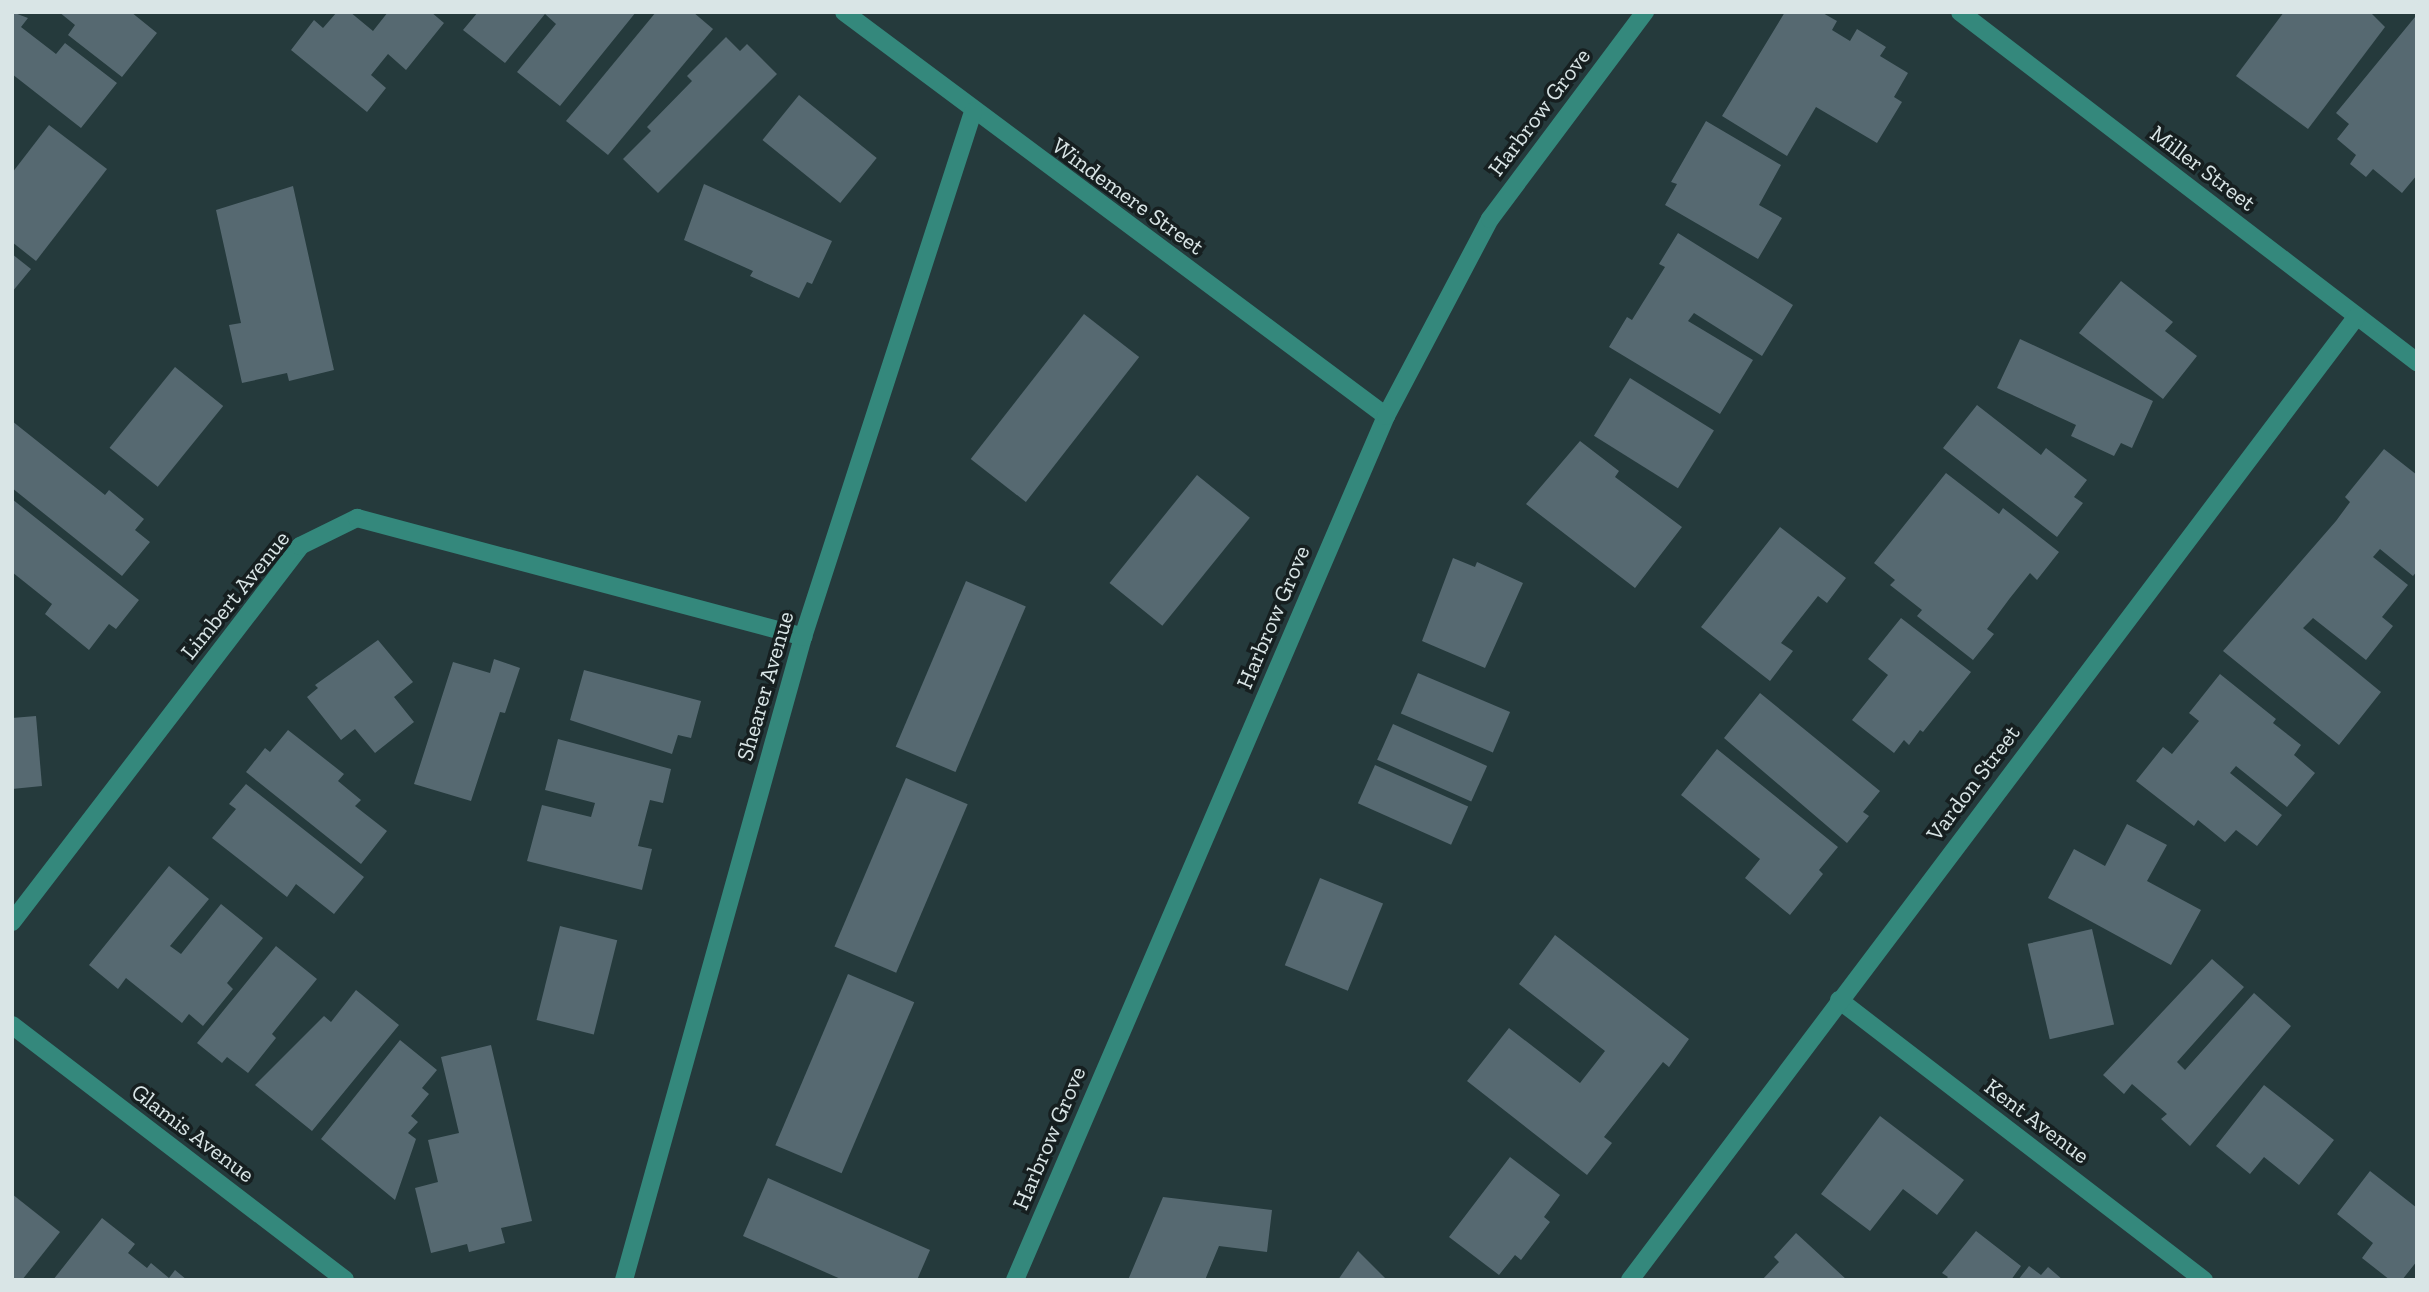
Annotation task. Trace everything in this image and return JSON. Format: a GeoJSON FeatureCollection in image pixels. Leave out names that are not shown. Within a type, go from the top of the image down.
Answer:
{"type":"FeatureCollection","features":[{"type":"Feature","properties":{"kind":"street","name":"Windemere Street"},"geometry":{"type":"LineString","coordinates":[[844,12],[973,112],[1386,416]]}},
{"type":"Feature","properties":{"kind":"street","name":"Harbrow Grove"},"geometry":{"type":"LineString","coordinates":[[1015,1280],[1386,416],[1490,219],[1645,12]]}},
{"type":"Feature","properties":{"kind":"street","name":"Miller Street"},"geometry":{"type":"LineString","coordinates":[[1960,12],[2417,362]]}},
{"type":"Feature","properties":{"kind":"street","name":"Shearer Avenue"},"geometry":{"type":"LineString","coordinates":[[624,1280],[803,637],[973,112]]}},
{"type":"Feature","properties":{"kind":"street","name":"Vardon Street"},"geometry":{"type":"LineString","coordinates":[[1630,1280],[2357,316]]}},
{"type":"Feature","properties":{"kind":"street","name":"Limbert Avenue"},"geometry":{"type":"LineString","coordinates":[[12,922],[300,546],[357,518],[803,637]]}},
{"type":"Feature","properties":{"kind":"street","name":"Kent Avenue"},"geometry":{"type":"LineString","coordinates":[[1839,1000],[2204,1280]]}},
{"type":"Feature","properties":{"kind":"street","name":"Glamis Avenue"},"geometry":{"type":"LineString","coordinates":[[12,1025],[345,1280]]}},
{"type":"Feature","properties":{"kind":"building"},"geometry":{"type":"Polygon","coordinates":[[[12,12],[28,18],[21,27],[56,54],[65,43],[117,83],[81,128],[12,74],[12,12]]]}},
{"type":"Feature","properties":{"kind":"building"},"geometry":{"type":"Polygon","coordinates":[[[59,12],[131,12],[157,33],[122,77],[68,35],[75,25],[59,12]]]}},
{"type":"Feature","properties":{"kind":"building"},"geometry":{"type":"Polygon","coordinates":[[[337,12],[350,12],[373,31],[388,12],[431,12],[444,23],[406,70],[388,54],[371,75],[386,88],[367,112],[291,50],[314,20],[323,28],[337,12]]]}},
{"type":"Feature","properties":{"kind":"building"},"geometry":{"type":"Polygon","coordinates":[[[478,12],[636,12],[560,106],[517,72],[556,24],[545,14],[505,63],[463,30],[478,12]]]}},
{"type":"Feature","properties":{"kind":"building"},"geometry":{"type":"Polygon","coordinates":[[[656,12],[693,12],[713,29],[608,155],[566,121],[656,12]]]}},
{"type":"Feature","properties":{"kind":"building"},"geometry":{"type":"Polygon","coordinates":[[[1785,12],[1821,12],[1837,21],[1832,30],[1850,41],[1857,29],[1886,47],[1880,56],[1908,73],[1894,97],[1902,102],[1877,143],[1816,107],[1787,156],[1722,116],[1785,12]]]}},
{"type":"Feature","properties":{"kind":"building"},"geometry":{"type":"Polygon","coordinates":[[[2284,12],[2370,12],[2385,27],[2308,129],[2236,76],[2284,12]]]}},
{"type":"Feature","properties":{"kind":"building"},"geometry":{"type":"Polygon","coordinates":[[[2415,17],[2417,175],[2402,193],[2373,169],[2366,177],[2350,164],[2356,155],[2337,139],[2349,124],[2336,113],[2415,17]]]}},
{"type":"Feature","properties":{"kind":"building"},"geometry":{"type":"Polygon","coordinates":[[[726,37],[740,51],[747,44],[777,74],[658,193],[623,159],[651,131],[647,127],[692,81],[687,76],[726,37]]]}},
{"type":"Feature","properties":{"kind":"building"},"geometry":{"type":"Polygon","coordinates":[[[799,95],[877,158],[840,203],[762,140],[799,95]]]}},
{"type":"Feature","properties":{"kind":"building"},"geometry":{"type":"Polygon","coordinates":[[[1706,121],[1781,165],[1759,205],[1782,218],[1758,259],[1665,205],[1677,184],[1671,182],[1706,121]]]}},
{"type":"Feature","properties":{"kind":"building"},"geometry":{"type":"Polygon","coordinates":[[[49,125],[107,169],[36,261],[12,242],[12,173],[49,125]]]}},
{"type":"Feature","properties":{"kind":"building"},"geometry":{"type":"Polygon","coordinates":[[[704,184],[832,241],[812,284],[807,282],[799,298],[750,276],[753,271],[684,240],[704,184]]]}},
{"type":"Feature","properties":{"kind":"building"},"geometry":{"type":"Polygon","coordinates":[[[293,186],[334,370],[289,381],[287,373],[242,383],[229,325],[241,323],[216,210],[293,186]]]}},
{"type":"Feature","properties":{"kind":"building"},"geometry":{"type":"Polygon","coordinates":[[[1678,233],[1793,305],[1762,356],[1694,313],[1688,321],[1753,360],[1720,414],[1609,347],[1627,317],[1632,320],[1665,267],[1659,264],[1678,233]]]}},
{"type":"Feature","properties":{"kind":"building"},"geometry":{"type":"Polygon","coordinates":[[[12,254],[31,269],[12,292],[12,254]]]}},
{"type":"Feature","properties":{"kind":"building"},"geometry":{"type":"Polygon","coordinates":[[[2121,281],[2173,322],[2165,331],[2197,356],[2163,399],[2079,333],[2121,281]]]}},
{"type":"Feature","properties":{"kind":"building"},"geometry":{"type":"Polygon","coordinates":[[[1084,314],[1139,357],[1026,502],[971,459],[1084,314]]]}},
{"type":"Feature","properties":{"kind":"building"},"geometry":{"type":"Polygon","coordinates":[[[2020,339],[2153,401],[2132,448],[2121,443],[2114,456],[2071,436],[2076,425],[1997,388],[2020,339]]]}},
{"type":"Feature","properties":{"kind":"building"},"geometry":{"type":"Polygon","coordinates":[[[175,367],[223,406],[158,487],[110,448],[175,367]]]}},
{"type":"Feature","properties":{"kind":"building"},"geometry":{"type":"Polygon","coordinates":[[[1630,378],[1714,430],[1678,488],[1594,436],[1630,378]]]}},
{"type":"Feature","properties":{"kind":"building"},"geometry":{"type":"Polygon","coordinates":[[[1977,405],[2041,455],[2046,448],[2087,480],[2074,497],[2083,503],[2057,537],[1943,448],[1977,405]]]}},
{"type":"Feature","properties":{"kind":"building"},"geometry":{"type":"Polygon","coordinates":[[[12,421],[105,495],[109,490],[144,519],[135,530],[150,542],[122,576],[12,488],[12,421]]]}},
{"type":"Feature","properties":{"kind":"building"},"geometry":{"type":"Polygon","coordinates":[[[1580,441],[1619,471],[1615,477],[1682,527],[1635,588],[1526,504],[1580,441]]]}},
{"type":"Feature","properties":{"kind":"building"},"geometry":{"type":"Polygon","coordinates":[[[2384,449],[2417,475],[2417,571],[2413,576],[2380,549],[2373,557],[2408,585],[2382,617],[2393,626],[2366,660],[2313,618],[2303,628],[2381,692],[2339,745],[2223,651],[2336,521],[2350,502],[2345,497],[2384,449]]]}},
{"type":"Feature","properties":{"kind":"building"},"geometry":{"type":"Polygon","coordinates":[[[1946,473],[1999,514],[2003,508],[2059,552],[2037,580],[2030,573],[2010,598],[1987,629],[1994,634],[1973,660],[1917,616],[1922,610],[1890,585],[1895,580],[1874,563],[1946,473]]]}},
{"type":"Feature","properties":{"kind":"building"},"geometry":{"type":"Polygon","coordinates":[[[1197,475],[1250,518],[1162,626],[1110,583],[1197,475]]]}},
{"type":"Feature","properties":{"kind":"building"},"geometry":{"type":"Polygon","coordinates":[[[12,499],[139,600],[116,629],[109,624],[89,650],[45,614],[52,604],[12,572],[12,499]]]}},
{"type":"Feature","properties":{"kind":"building"},"geometry":{"type":"Polygon","coordinates":[[[1780,527],[1846,578],[1827,603],[1818,596],[1781,643],[1793,651],[1770,681],[1701,627],[1780,527]]]}},
{"type":"Feature","properties":{"kind":"building"},"geometry":{"type":"Polygon","coordinates":[[[1453,558],[1475,567],[1477,562],[1523,583],[1485,668],[1422,641],[1453,558]]]}},
{"type":"Feature","properties":{"kind":"building"},"geometry":{"type":"Polygon","coordinates":[[[966,581],[1026,606],[956,772],[896,747],[966,581]]]}},
{"type":"Feature","properties":{"kind":"building"},"geometry":{"type":"Polygon","coordinates":[[[1901,618],[1971,672],[1923,732],[1920,730],[1909,745],[1904,740],[1894,753],[1852,720],[1888,675],[1868,659],[1901,618]]]}},
{"type":"Feature","properties":{"kind":"building"},"geometry":{"type":"Polygon","coordinates":[[[378,640],[413,682],[394,697],[414,722],[375,753],[355,729],[341,740],[307,697],[318,688],[315,685],[378,640]]]}},
{"type":"Feature","properties":{"kind":"building"},"geometry":{"type":"Polygon","coordinates":[[[494,659],[520,668],[505,713],[500,712],[471,801],[414,784],[453,662],[490,673],[494,659]]]}},
{"type":"Feature","properties":{"kind":"building"},"geometry":{"type":"Polygon","coordinates":[[[584,670],[701,701],[691,738],[678,735],[672,754],[570,720],[584,670]]]}},
{"type":"Feature","properties":{"kind":"building"},"geometry":{"type":"Polygon","coordinates":[[[1418,673],[1510,712],[1493,753],[1401,714],[1418,673]]]}},
{"type":"Feature","properties":{"kind":"building"},"geometry":{"type":"Polygon","coordinates":[[[2220,674],[2276,719],[2273,723],[2301,745],[2294,755],[2315,773],[2287,807],[2236,766],[2230,773],[2282,815],[2257,846],[2236,830],[2225,842],[2198,820],[2194,826],[2136,781],[2163,747],[2172,754],[2199,721],[2189,713],[2220,674]]]}},
{"type":"Feature","properties":{"kind":"building"},"geometry":{"type":"Polygon","coordinates":[[[1760,693],[1880,791],[1863,812],[1869,816],[1847,843],[1724,738],[1760,693]]]}},
{"type":"Feature","properties":{"kind":"building"},"geometry":{"type":"Polygon","coordinates":[[[36,716],[42,786],[12,789],[12,718],[36,716]]]}},
{"type":"Feature","properties":{"kind":"building"},"geometry":{"type":"Polygon","coordinates":[[[1393,724],[1487,766],[1471,802],[1377,760],[1393,724]]]}},
{"type":"Feature","properties":{"kind":"building"},"geometry":{"type":"Polygon","coordinates":[[[288,730],[344,774],[338,781],[361,800],[355,806],[387,831],[361,864],[246,772],[265,748],[270,752],[288,730]]]}},
{"type":"Feature","properties":{"kind":"building"},"geometry":{"type":"Polygon","coordinates":[[[558,739],[671,769],[663,803],[650,800],[638,846],[652,849],[642,890],[527,861],[542,805],[591,817],[595,803],[545,790],[558,739]]]}},
{"type":"Feature","properties":{"kind":"building"},"geometry":{"type":"Polygon","coordinates":[[[1717,749],[1838,847],[1819,870],[1823,874],[1790,915],[1745,878],[1760,859],[1681,795],[1717,749]]]}},
{"type":"Feature","properties":{"kind":"building"},"geometry":{"type":"Polygon","coordinates":[[[1375,765],[1468,806],[1451,845],[1358,803],[1375,765]]]}},
{"type":"Feature","properties":{"kind":"building"},"geometry":{"type":"Polygon","coordinates":[[[906,778],[968,804],[896,973],[834,946],[906,778]]]}},
{"type":"Feature","properties":{"kind":"building"},"geometry":{"type":"Polygon","coordinates":[[[246,784],[364,877],[334,914],[296,884],[287,897],[212,838],[236,809],[229,804],[246,784]]]}},
{"type":"Feature","properties":{"kind":"building"},"geometry":{"type":"Polygon","coordinates":[[[2127,824],[2167,845],[2147,881],[2201,910],[2171,965],[2048,898],[2074,849],[2105,866],[2127,824]]]}},
{"type":"Feature","properties":{"kind":"building"},"geometry":{"type":"Polygon","coordinates":[[[169,866],[209,899],[170,946],[181,954],[221,904],[263,938],[227,983],[233,989],[203,1026],[189,1014],[182,1023],[126,978],[118,989],[89,965],[169,866]]]}},
{"type":"Feature","properties":{"kind":"building"},"geometry":{"type":"Polygon","coordinates":[[[1320,878],[1383,903],[1348,991],[1285,965],[1320,878]]]}},
{"type":"Feature","properties":{"kind":"building"},"geometry":{"type":"Polygon","coordinates":[[[560,926],[617,940],[594,1034],[537,1020],[560,926]]]}},
{"type":"Feature","properties":{"kind":"building"},"geometry":{"type":"Polygon","coordinates":[[[2092,929],[2114,1024],[2050,1039],[2028,944],[2092,929]]]}},
{"type":"Feature","properties":{"kind":"building"},"geometry":{"type":"Polygon","coordinates":[[[1555,935],[1689,1039],[1669,1067],[1663,1062],[1604,1137],[1612,1143],[1587,1175],[1467,1081],[1509,1028],[1580,1083],[1605,1051],[1519,984],[1555,935]]]}},
{"type":"Feature","properties":{"kind":"building"},"geometry":{"type":"Polygon","coordinates":[[[276,946],[317,979],[272,1034],[276,1038],[248,1073],[227,1057],[222,1063],[197,1043],[276,946]]]}},
{"type":"Feature","properties":{"kind":"building"},"geometry":{"type":"Polygon","coordinates":[[[2212,959],[2244,987],[2177,1062],[2185,1070],[2254,993],[2291,1026],[2190,1146],[2161,1119],[2167,1114],[2132,1084],[2124,1094],[2103,1075],[2212,959]]]}},
{"type":"Feature","properties":{"kind":"building"},"geometry":{"type":"Polygon","coordinates":[[[848,974],[914,1002],[842,1173],[775,1145],[848,974]]]}},
{"type":"Feature","properties":{"kind":"building"},"geometry":{"type":"Polygon","coordinates":[[[356,990],[399,1025],[312,1131],[255,1085],[324,1016],[331,1022],[356,990]]]}},
{"type":"Feature","properties":{"kind":"building"},"geometry":{"type":"Polygon","coordinates":[[[400,1040],[437,1070],[422,1088],[429,1094],[411,1116],[418,1122],[408,1133],[416,1139],[395,1200],[321,1139],[400,1040]]]}},
{"type":"Feature","properties":{"kind":"building"},"geometry":{"type":"Polygon","coordinates":[[[491,1045],[532,1221],[501,1228],[505,1243],[469,1252],[467,1244],[431,1253],[415,1188],[438,1182],[428,1140],[459,1133],[441,1057],[491,1045]]]}},
{"type":"Feature","properties":{"kind":"building"},"geometry":{"type":"Polygon","coordinates":[[[2264,1085],[2334,1140],[2299,1185],[2264,1157],[2250,1174],[2216,1146],[2264,1085]]]}},
{"type":"Feature","properties":{"kind":"building"},"geometry":{"type":"Polygon","coordinates":[[[1880,1116],[1964,1180],[1937,1215],[1903,1189],[1870,1231],[1821,1194],[1880,1116]]]}},
{"type":"Feature","properties":{"kind":"building"},"geometry":{"type":"Polygon","coordinates":[[[1510,1157],[1560,1195],[1544,1217],[1550,1222],[1521,1260],[1515,1255],[1499,1275],[1449,1237],[1510,1157]]]}},
{"type":"Feature","properties":{"kind":"building"},"geometry":{"type":"Polygon","coordinates":[[[2370,1171],[2417,1208],[2417,1261],[2402,1280],[2390,1280],[2362,1258],[2373,1243],[2337,1214],[2370,1171]]]}},
{"type":"Feature","properties":{"kind":"building"},"geometry":{"type":"Polygon","coordinates":[[[768,1178],[930,1250],[917,1280],[843,1280],[743,1236],[768,1178]]]}},
{"type":"Feature","properties":{"kind":"building"},"geometry":{"type":"Polygon","coordinates":[[[12,1194],[60,1232],[22,1280],[12,1280],[12,1194]]]}},
{"type":"Feature","properties":{"kind":"building"},"geometry":{"type":"Polygon","coordinates":[[[1163,1197],[1272,1210],[1267,1252],[1219,1246],[1205,1280],[1128,1280],[1163,1197]]]}},
{"type":"Feature","properties":{"kind":"building"},"geometry":{"type":"Polygon","coordinates":[[[102,1218],[135,1244],[128,1253],[147,1268],[151,1263],[169,1278],[175,1270],[187,1280],[53,1280],[102,1218]]]}},
{"type":"Feature","properties":{"kind":"building"},"geometry":{"type":"Polygon","coordinates":[[[1976,1231],[2021,1266],[2011,1280],[1945,1280],[1948,1277],[1942,1273],[1976,1231]]]}},
{"type":"Feature","properties":{"kind":"building"},"geometry":{"type":"Polygon","coordinates":[[[1796,1233],[1847,1280],[1762,1280],[1779,1262],[1774,1257],[1796,1233]]]}},
{"type":"Feature","properties":{"kind":"building"},"geometry":{"type":"Polygon","coordinates":[[[1358,1251],[1387,1280],[1338,1280],[1358,1251]]]}},
{"type":"Feature","properties":{"kind":"building"},"geometry":{"type":"Polygon","coordinates":[[[2029,1266],[2041,1275],[2048,1267],[2063,1280],[2018,1280],[2029,1266]]]}}]}
